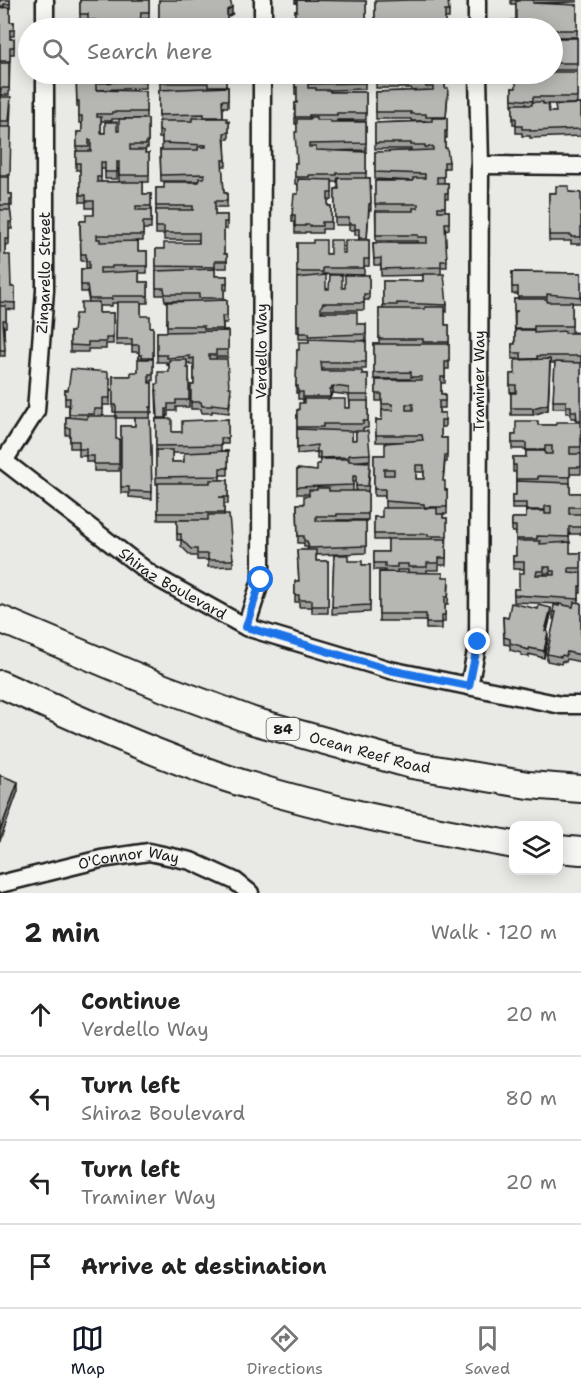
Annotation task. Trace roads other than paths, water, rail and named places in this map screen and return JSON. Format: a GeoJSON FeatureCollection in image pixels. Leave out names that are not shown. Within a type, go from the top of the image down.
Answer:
{"type":"FeatureCollection","features":[{"type":"Feature","properties":{"kind":"main road","name":"Ocean Reef Road"},"geometry":{"type":"LineString","coordinates":[[0,619],[165,688],[253,721],[412,765],[528,785],[581,789]]}},
{"type":"Feature","properties":{"kind":"main road"},"geometry":{"type":"LineString","coordinates":[[0,684],[108,732],[226,778],[367,817],[509,844]]}},
{"type":"Feature","properties":{"kind":"main road"},"geometry":{"type":"LineString","coordinates":[[563,849],[581,851]]}},
{"type":"Feature","properties":{"kind":"street"},"geometry":{"type":"LineString","coordinates":[[45,0],[45,18]]}},
{"type":"Feature","properties":{"kind":"street"},"geometry":{"type":"LineString","coordinates":[[263,0],[263,18]]}},
{"type":"Feature","properties":{"kind":"street"},"geometry":{"type":"LineString","coordinates":[[477,0],[477,18]]}},
{"type":"Feature","properties":{"kind":"street","name":"Zingarello Street"},"geometry":{"type":"LineString","coordinates":[[2,459],[36,411],[45,290],[45,84]]}},
{"type":"Feature","properties":{"kind":"street","name":"Verdello Way"},"geometry":{"type":"LineString","coordinates":[[246,627],[261,580],[262,84]]}},
{"type":"Feature","properties":{"kind":"street","name":"Traminer Way"},"geometry":{"type":"LineString","coordinates":[[469,686],[478,642],[480,165],[478,84]]}},
{"type":"Feature","properties":{"kind":"street"},"geometry":{"type":"LineString","coordinates":[[480,165],[581,166]]}},
{"type":"Feature","properties":{"kind":"street","name":"Shiraz Boulevard"},"geometry":{"type":"LineString","coordinates":[[2,459],[152,575],[246,627],[390,670],[561,705],[581,705]]}},
{"type":"Feature","properties":{"kind":"street","name":"O'Connor Way"},"geometry":{"type":"LineString","coordinates":[[0,884],[101,859],[149,852],[191,861],[235,881],[250,893]]}}]}
